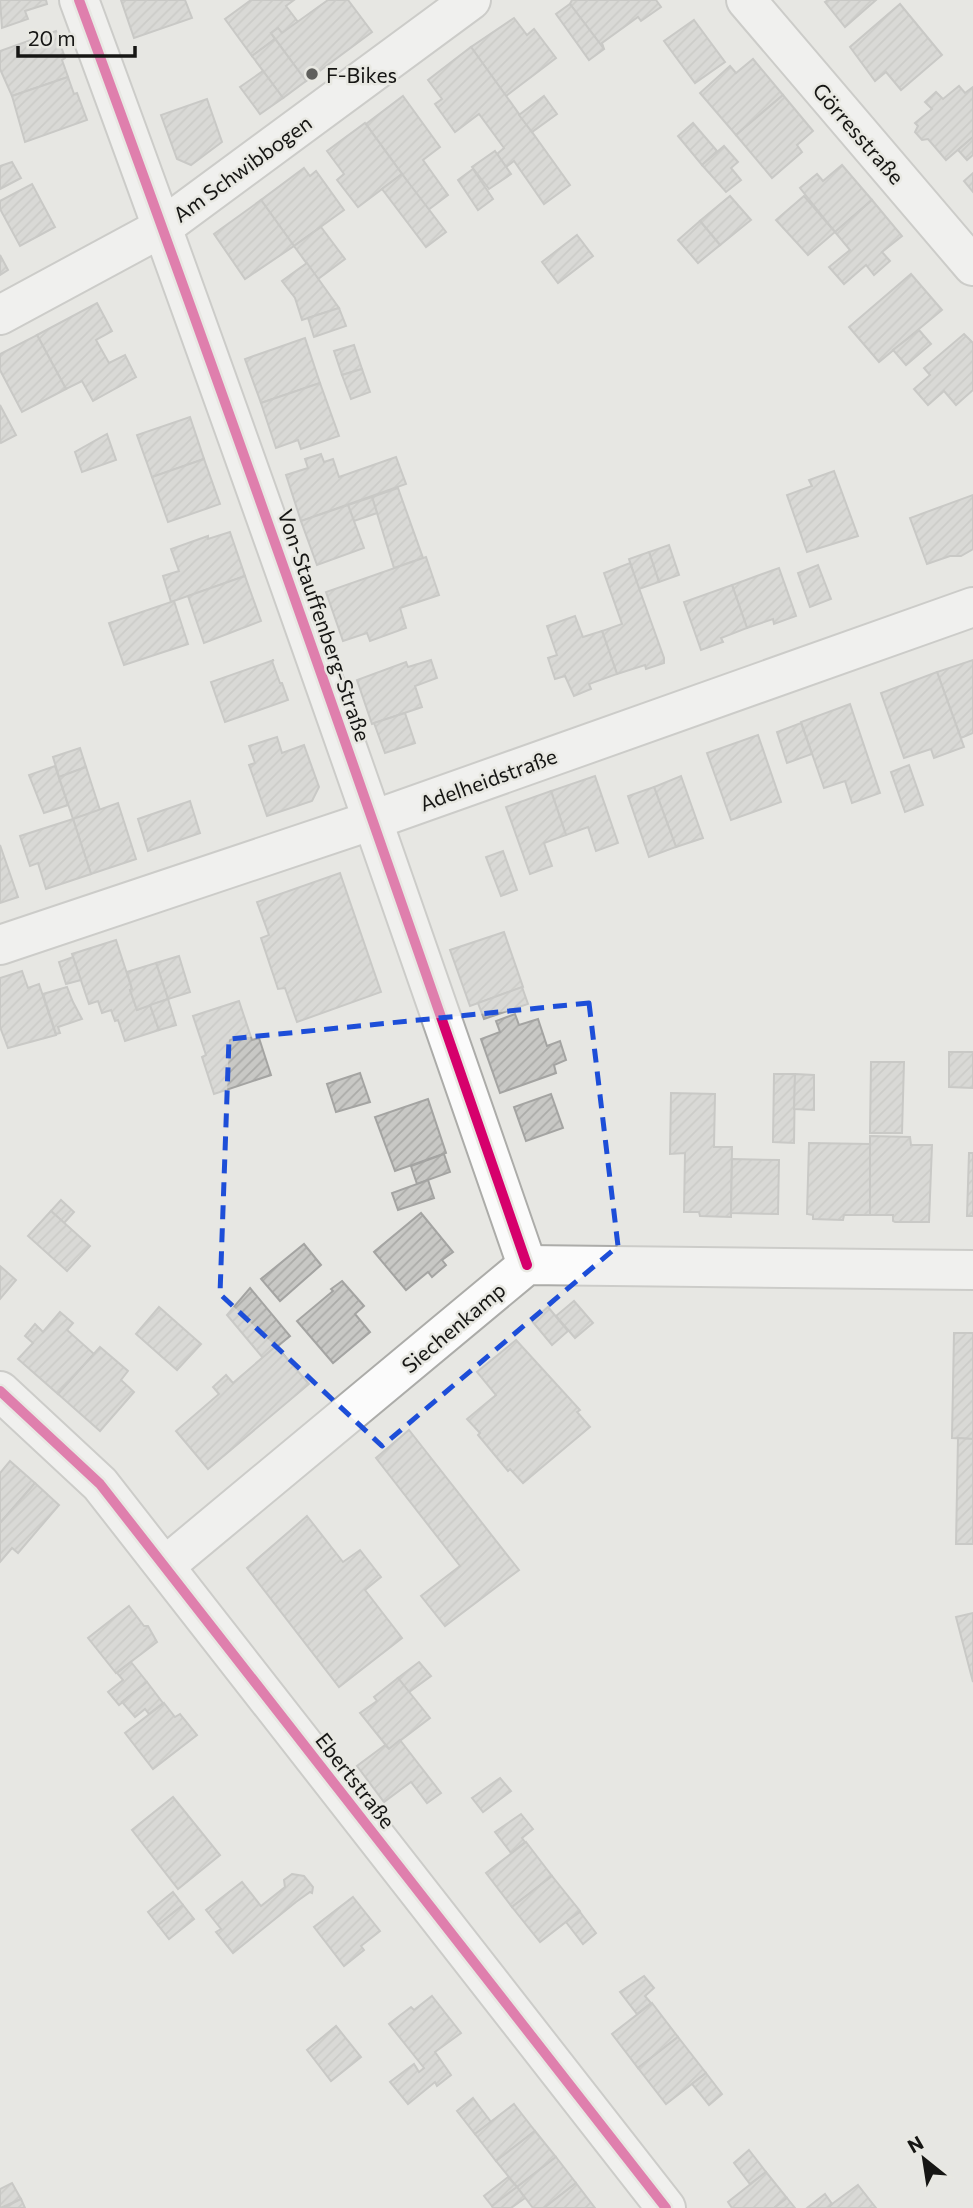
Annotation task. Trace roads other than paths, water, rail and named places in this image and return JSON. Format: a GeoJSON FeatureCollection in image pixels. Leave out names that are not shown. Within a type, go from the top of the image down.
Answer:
{"type":"FeatureCollection","features":[{"type":"Feature","properties":{"kind":"street","name":"Von-Stauffenberg-Straße"},"geometry":{"type":"LineString","coordinates":[[79,0],[163,227],[527,1265]]}},
{"type":"Feature","properties":{"kind":"street","name":"Am Schwibbogen"},"geometry":{"type":"LineString","coordinates":[[0,315],[163,227],[471,0]]}},
{"type":"Feature","properties":{"kind":"street","name":"Görresstraße"},"geometry":{"type":"LineString","coordinates":[[746,0],[973,266]]}},
{"type":"Feature","properties":{"kind":"street","name":"Adelheidstraße"},"geometry":{"type":"LineString","coordinates":[[0,946],[373,820],[973,607]]}},
{"type":"Feature","properties":{"kind":"street"},"geometry":{"type":"LineString","coordinates":[[527,1265],[973,1270]]}},
{"type":"Feature","properties":{"kind":"street","name":"Siechenkamp"},"geometry":{"type":"LineString","coordinates":[[165,1566],[527,1265]]}},
{"type":"Feature","properties":{"kind":"street","name":"Ebertstraße"},"geometry":{"type":"LineString","coordinates":[[0,1391],[100,1484],[666,2208]]}},
{"type":"Feature","properties":{"kind":"place","name":"F-Bikes"},"geometry":{"type":"Point","coordinates":[312,74]}}]}
